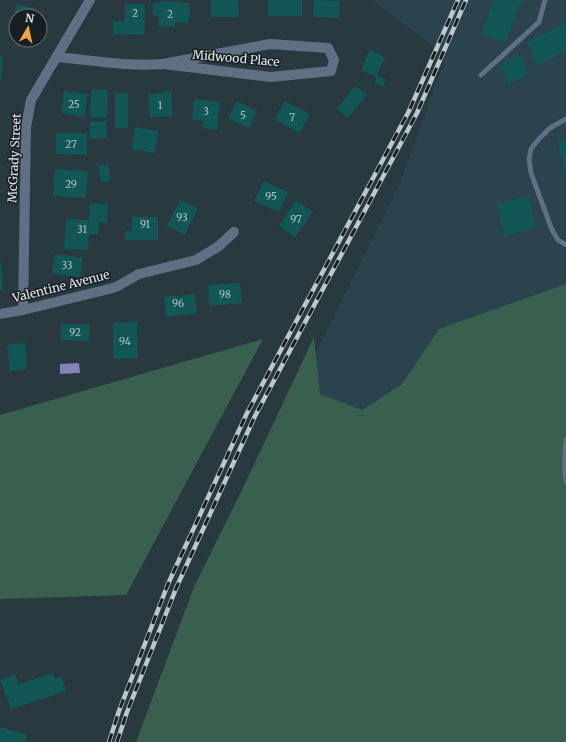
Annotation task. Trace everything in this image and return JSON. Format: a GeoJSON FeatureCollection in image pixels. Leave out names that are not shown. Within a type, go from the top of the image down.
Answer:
{"type":"FeatureCollection","features":[{"type":"Feature","properties":{"kind":"street","name":"McGrady Street"},"geometry":{"type":"LineString","coordinates":[[23,310],[26,128],[31,100],[90,0]]}},
{"type":"Feature","properties":{"kind":"street","name":"Midwood Place"},"geometry":{"type":"LineString","coordinates":[[56,57],[121,64],[153,65],[270,44],[328,48],[334,60],[331,71],[271,77],[163,64]]}},
{"type":"Feature","properties":{"kind":"street","name":"Valentine Avenue"},"geometry":{"type":"LineString","coordinates":[[0,314],[23,310],[116,287],[139,274],[196,260],[219,246],[234,232]]}},
{"type":"Feature","properties":{"kind":"lane"},"geometry":{"type":"LineString","coordinates":[[481,75],[539,22],[546,0]]}},
{"type":"Feature","properties":{"kind":"lane"},"geometry":{"type":"LineString","coordinates":[[566,119],[550,128],[538,140],[531,150],[529,159],[531,173],[552,230],[558,240],[566,245]]}},
{"type":"Feature","properties":{"kind":"lane"},"geometry":{"type":"LineString","coordinates":[[566,440],[564,456],[566,481]]}},
{"type":"Feature","properties":{"kind":"shaded area"},"geometry":{"type":"Polygon","coordinates":[[[372,0],[566,0],[566,291],[404,463],[279,428],[400,183],[446,56],[372,0]]]}},
{"type":"Feature","properties":{"kind":"shaded area"},"geometry":{"type":"Polygon","coordinates":[[[79,363],[80,373],[60,374],[60,364],[79,363]]]}},
{"type":"Feature","properties":{"kind":"green space"},"geometry":{"type":"Polygon","coordinates":[[[566,284],[566,742],[136,742],[194,587],[241,492],[314,337],[320,394],[362,410],[402,384],[439,329],[566,284]]]}},
{"type":"Feature","properties":{"kind":"green space"},"geometry":{"type":"Polygon","coordinates":[[[263,339],[126,595],[0,599],[0,415],[263,339]]]}},
{"type":"Feature","properties":{"kind":"building"},"geometry":{"type":"Polygon","coordinates":[[[211,0],[238,0],[239,17],[211,17],[211,0]]]}},
{"type":"Feature","properties":{"kind":"building"},"geometry":{"type":"Polygon","coordinates":[[[268,0],[302,0],[302,16],[268,16],[268,0]]]}},
{"type":"Feature","properties":{"kind":"building"},"geometry":{"type":"Polygon","coordinates":[[[314,0],[340,1],[339,18],[313,17],[314,0]]]}},
{"type":"Feature","properties":{"kind":"building"},"geometry":{"type":"Polygon","coordinates":[[[494,0],[522,0],[505,43],[481,34],[494,0]]]}},
{"type":"Feature","properties":{"kind":"building"},"geometry":{"type":"Polygon","coordinates":[[[161,1],[190,3],[189,23],[175,22],[175,27],[158,26],[159,16],[153,15],[153,3],[160,3],[161,1]]]}},
{"type":"Feature","properties":{"kind":"building"},"geometry":{"type":"Polygon","coordinates":[[[17,4],[35,8],[16,8],[17,4]]]}},
{"type":"Feature","properties":{"kind":"building"},"geometry":{"type":"Polygon","coordinates":[[[125,4],[145,4],[144,35],[113,34],[113,21],[125,21],[125,4]]]}},
{"type":"Feature","properties":{"kind":"building"},"geometry":{"type":"Polygon","coordinates":[[[566,23],[566,51],[538,65],[527,42],[566,23]]]}},
{"type":"Feature","properties":{"kind":"building"},"geometry":{"type":"Polygon","coordinates":[[[370,49],[385,57],[377,75],[386,80],[383,87],[374,83],[377,77],[361,70],[370,49]]]}},
{"type":"Feature","properties":{"kind":"building"},"geometry":{"type":"Polygon","coordinates":[[[520,55],[529,75],[509,84],[500,64],[520,55]]]}},
{"type":"Feature","properties":{"kind":"building"},"geometry":{"type":"Polygon","coordinates":[[[0,56],[3,56],[1,80],[0,80],[0,56]]]}},
{"type":"Feature","properties":{"kind":"building"},"geometry":{"type":"Polygon","coordinates":[[[355,86],[367,95],[348,118],[337,109],[355,86]]]}},
{"type":"Feature","properties":{"kind":"building"},"geometry":{"type":"Polygon","coordinates":[[[91,89],[108,90],[107,118],[90,117],[91,89]]]}},
{"type":"Feature","properties":{"kind":"building"},"geometry":{"type":"Polygon","coordinates":[[[64,91],[88,94],[84,117],[61,113],[64,91]]]}},
{"type":"Feature","properties":{"kind":"building"},"geometry":{"type":"Polygon","coordinates":[[[171,92],[173,116],[150,117],[148,94],[171,92]]]}},
{"type":"Feature","properties":{"kind":"building"},"geometry":{"type":"Polygon","coordinates":[[[115,93],[128,93],[128,128],[115,128],[115,93]]]}},
{"type":"Feature","properties":{"kind":"building"},"geometry":{"type":"Polygon","coordinates":[[[194,99],[220,102],[217,130],[203,128],[204,121],[192,119],[194,99]]]}},
{"type":"Feature","properties":{"kind":"building"},"geometry":{"type":"Polygon","coordinates":[[[236,101],[257,111],[249,128],[228,119],[236,101]]]}},
{"type":"Feature","properties":{"kind":"building"},"geometry":{"type":"Polygon","coordinates":[[[284,101],[310,114],[300,133],[275,120],[284,101]]]}},
{"type":"Feature","properties":{"kind":"building"},"geometry":{"type":"Polygon","coordinates":[[[106,121],[107,138],[90,139],[89,122],[106,121]]]}},
{"type":"Feature","properties":{"kind":"building"},"geometry":{"type":"Polygon","coordinates":[[[135,127],[158,131],[155,153],[132,149],[135,127]]]}},
{"type":"Feature","properties":{"kind":"building"},"geometry":{"type":"Polygon","coordinates":[[[56,133],[87,133],[87,155],[56,154],[56,133]]]}},
{"type":"Feature","properties":{"kind":"building"},"geometry":{"type":"Polygon","coordinates":[[[566,140],[566,172],[557,143],[566,140]]]}},
{"type":"Feature","properties":{"kind":"building"},"geometry":{"type":"Polygon","coordinates":[[[108,164],[111,181],[101,182],[98,165],[108,164]]]}},
{"type":"Feature","properties":{"kind":"building"},"geometry":{"type":"Polygon","coordinates":[[[55,169],[88,171],[86,198],[53,196],[55,169]]]}},
{"type":"Feature","properties":{"kind":"building"},"geometry":{"type":"Polygon","coordinates":[[[264,181],[288,192],[279,212],[254,201],[264,181]]]}},
{"type":"Feature","properties":{"kind":"building"},"geometry":{"type":"Polygon","coordinates":[[[529,196],[536,228],[504,236],[497,204],[529,196]]]}},
{"type":"Feature","properties":{"kind":"building"},"geometry":{"type":"Polygon","coordinates":[[[180,200],[198,208],[185,235],[167,226],[180,200]]]}},
{"type":"Feature","properties":{"kind":"building"},"geometry":{"type":"Polygon","coordinates":[[[296,200],[313,212],[295,237],[279,226],[296,200]]]}},
{"type":"Feature","properties":{"kind":"building"},"geometry":{"type":"Polygon","coordinates":[[[90,203],[108,204],[107,223],[99,222],[98,235],[89,234],[88,250],[64,249],[66,219],[89,220],[90,203]]]}},
{"type":"Feature","properties":{"kind":"building"},"geometry":{"type":"Polygon","coordinates":[[[132,217],[158,217],[158,240],[125,240],[125,231],[132,231],[132,217]]]}},
{"type":"Feature","properties":{"kind":"building"},"geometry":{"type":"Polygon","coordinates":[[[55,254],[83,258],[80,277],[52,273],[55,254]]]}},
{"type":"Feature","properties":{"kind":"building"},"geometry":{"type":"Polygon","coordinates":[[[1,263],[3,290],[0,290],[1,263]]]}},
{"type":"Feature","properties":{"kind":"building"},"geometry":{"type":"Polygon","coordinates":[[[240,283],[242,303],[209,306],[208,285],[240,283]]]}},
{"type":"Feature","properties":{"kind":"building"},"geometry":{"type":"Polygon","coordinates":[[[195,294],[197,313],[166,317],[164,297],[195,294]]]}},
{"type":"Feature","properties":{"kind":"building"},"geometry":{"type":"Polygon","coordinates":[[[137,322],[138,358],[113,359],[113,323],[137,322]]]}},
{"type":"Feature","properties":{"kind":"building"},"geometry":{"type":"Polygon","coordinates":[[[61,324],[90,324],[89,341],[61,340],[61,324]]]}},
{"type":"Feature","properties":{"kind":"building"},"geometry":{"type":"Polygon","coordinates":[[[25,343],[27,369],[10,371],[7,345],[25,343]]]}},
{"type":"Feature","properties":{"kind":"building"},"geometry":{"type":"Polygon","coordinates":[[[53,673],[55,679],[61,676],[66,691],[11,709],[0,680],[15,674],[19,684],[53,673]]]}},
{"type":"Feature","properties":{"kind":"building"},"geometry":{"type":"Polygon","coordinates":[[[1,727],[27,735],[25,742],[0,742],[1,727]]]}},
{"type":"Feature","properties":{"kind":"railway"},"geometry":{"type":"LineString","coordinates":[[109,742],[119,711],[168,584],[247,413],[409,111],[458,0]]}},
{"type":"Feature","properties":{"kind":"railway"},"geometry":{"type":"LineString","coordinates":[[117,742],[127,712],[177,586],[255,416],[417,113],[466,0]]}}]}
